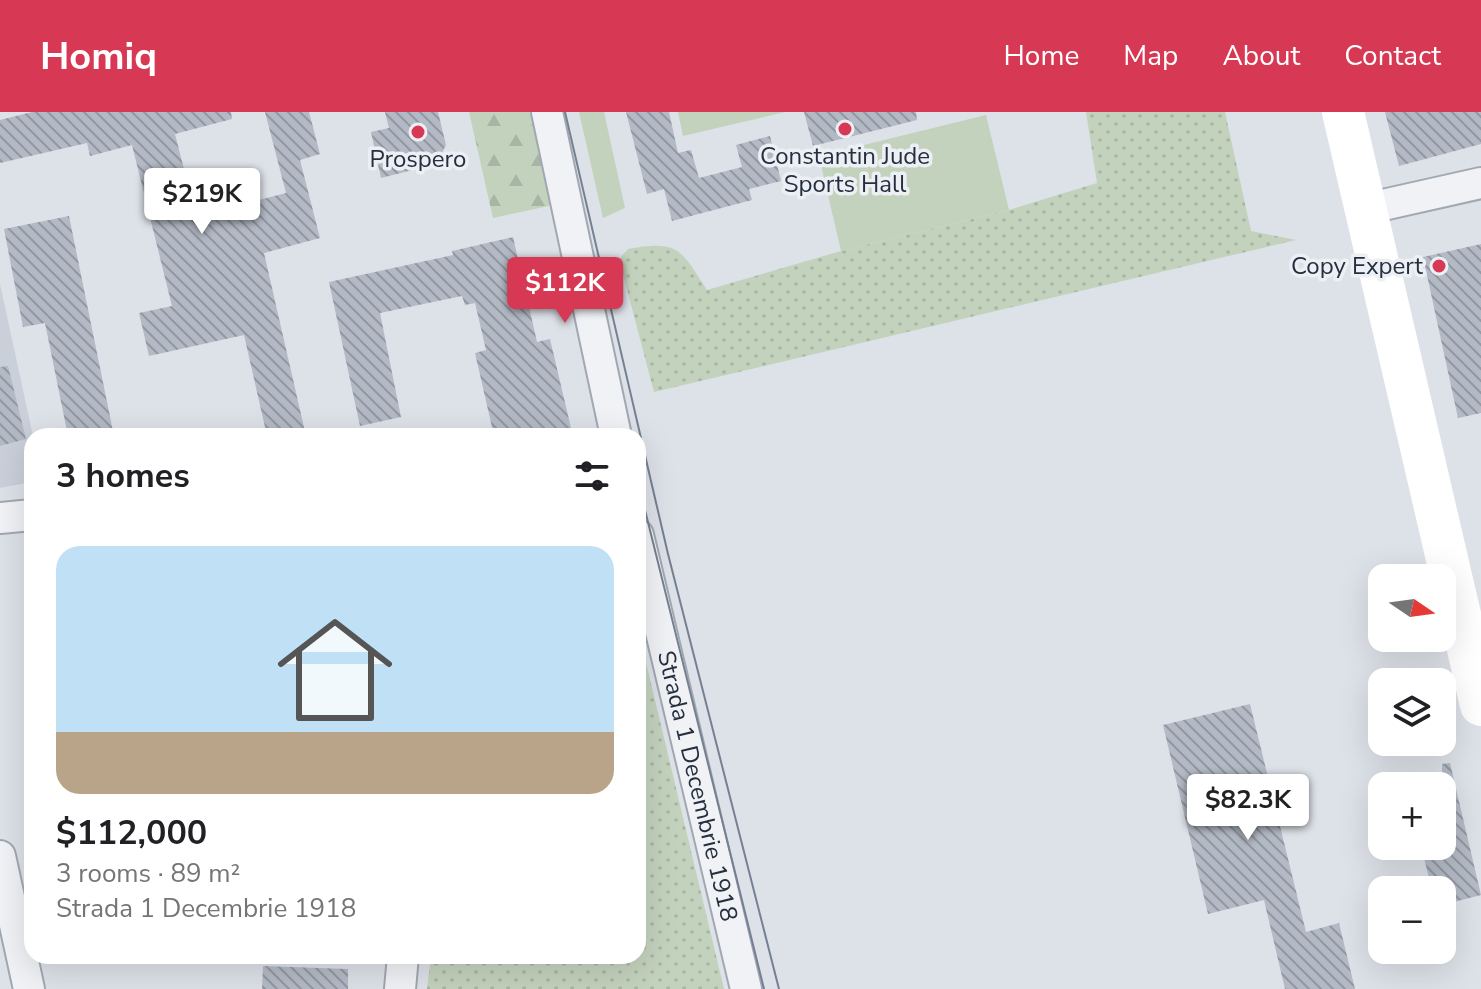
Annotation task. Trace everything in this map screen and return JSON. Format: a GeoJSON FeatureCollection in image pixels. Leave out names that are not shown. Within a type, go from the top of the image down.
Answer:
{"type":"FeatureCollection","features":[{"type":"Feature","properties":{"kind":"street"},"geometry":{"type":"LineString","coordinates":[[547,112],[614,428]]}},
{"type":"Feature","properties":{"kind":"street"},"geometry":{"type":"LineString","coordinates":[[1343,112],[1481,705]]}},
{"type":"Feature","properties":{"kind":"street"},"geometry":{"type":"LineString","coordinates":[[1365,209],[1481,183]]}},
{"type":"Feature","properties":{"kind":"street"},"geometry":{"type":"LineString","coordinates":[[0,518],[24,516]]}},
{"type":"Feature","properties":{"kind":"street","name":"Strada 1 Decembrie 1918"},"geometry":{"type":"LineString","coordinates":[[646,578],[746,989]]}},
{"type":"Feature","properties":{"kind":"street"},"geometry":{"type":"LineString","coordinates":[[0,856],[29,989]]}},
{"type":"Feature","properties":{"kind":"street"},"geometry":{"type":"LineString","coordinates":[[400,989],[402,964]]}},
{"type":"Feature","properties":{"kind":"shaded area"},"geometry":{"type":"Polygon","coordinates":[[[0,284],[31,428],[24,428],[24,484],[0,488],[0,284]]]}},
{"type":"Feature","properties":{"kind":"green space"},"geometry":{"type":"Polygon","coordinates":[[[469,112],[547,112],[567,202],[493,218],[469,112]]]}},
{"type":"Feature","properties":{"kind":"green space"},"geometry":{"type":"Polygon","coordinates":[[[579,112],[604,112],[625,208],[603,218],[579,112]]]}},
{"type":"Feature","properties":{"kind":"green space"},"geometry":{"type":"Polygon","coordinates":[[[678,112],[785,112],[683,136],[678,112]]]}},
{"type":"Feature","properties":{"kind":"green space"},"geometry":{"type":"Polygon","coordinates":[[[1086,112],[1225,112],[1251,231],[1296,240],[654,392],[619,259],[628,249],[659,246],[678,251],[707,290],[841,251],[1009,210],[1097,183],[1086,112]]]}},
{"type":"Feature","properties":{"kind":"green space"},"geometry":{"type":"Polygon","coordinates":[[[986,115],[1009,210],[841,251],[819,156],[986,115]]]}},
{"type":"Feature","properties":{"kind":"green space"},"geometry":{"type":"Polygon","coordinates":[[[646,662],[724,989],[427,989],[430,964],[646,964],[646,662]]]}},
{"type":"Feature","properties":{"kind":"building"},"geometry":{"type":"Polygon","coordinates":[[[32,112],[231,112],[232,119],[175,134],[196,216],[286,193],[265,112],[309,112],[320,154],[300,160],[320,238],[264,253],[304,428],[265,428],[244,335],[149,356],[139,313],[172,306],[132,145],[90,156],[87,143],[0,163],[0,120],[32,112]]]}},
{"type":"Feature","properties":{"kind":"building"},"geometry":{"type":"Polygon","coordinates":[[[385,112],[438,112],[446,145],[436,164],[381,178],[371,132],[389,128],[385,112]]]}},
{"type":"Feature","properties":{"kind":"building"},"geometry":{"type":"Polygon","coordinates":[[[626,112],[669,112],[678,153],[691,150],[699,178],[742,167],[736,145],[770,136],[781,181],[749,189],[752,200],[672,221],[664,189],[647,194],[626,112]]]}},
{"type":"Feature","properties":{"kind":"building","name":"Constantin Jude Sports Hall"},"geometry":{"type":"Polygon","coordinates":[[[804,112],[916,112],[917,120],[813,146],[804,112]]]}},
{"type":"Feature","properties":{"kind":"building"},"geometry":{"type":"Polygon","coordinates":[[[1385,112],[1481,112],[1481,144],[1399,166],[1385,112]]]}},
{"type":"Feature","properties":{"kind":"building"},"geometry":{"type":"Polygon","coordinates":[[[69,216],[112,428],[66,428],[45,323],[23,327],[4,229],[69,216]]]}},
{"type":"Feature","properties":{"kind":"building"},"geometry":{"type":"Polygon","coordinates":[[[513,237],[537,342],[550,339],[571,428],[492,428],[475,353],[486,350],[475,303],[465,305],[462,296],[380,313],[401,417],[360,426],[329,282],[453,255],[452,251],[513,237]]]}},
{"type":"Feature","properties":{"kind":"building"},"geometry":{"type":"Polygon","coordinates":[[[1481,244],[1481,413],[1458,418],[1423,257],[1481,244]]]}},
{"type":"Feature","properties":{"kind":"building"},"geometry":{"type":"Polygon","coordinates":[[[8,366],[24,440],[0,446],[0,367],[8,366]]]}},
{"type":"Feature","properties":{"kind":"building"},"geometry":{"type":"Polygon","coordinates":[[[1250,704],[1306,932],[1339,923],[1355,989],[1285,989],[1264,900],[1208,914],[1163,725],[1250,704]]]}},
{"type":"Feature","properties":{"kind":"building"},"geometry":{"type":"Polygon","coordinates":[[[1450,763],[1452,772],[1442,772],[1442,764],[1450,763]]]}},
{"type":"Feature","properties":{"kind":"building"},"geometry":{"type":"Polygon","coordinates":[[[1456,789],[1481,895],[1456,901],[1456,876],[1428,876],[1424,860],[1456,860],[1456,789]]]}},
{"type":"Feature","properties":{"kind":"building"},"geometry":{"type":"Polygon","coordinates":[[[263,966],[348,969],[348,989],[262,989],[263,966]]]}},
{"type":"Feature","properties":{"kind":"tram line"},"geometry":{"type":"LineString","coordinates":[[565,112],[639,428]]}},
{"type":"Feature","properties":{"kind":"tram line"},"geometry":{"type":"LineString","coordinates":[[646,460],[779,989]]}},
{"type":"Feature","properties":{"kind":"tram line"},"geometry":{"type":"LineString","coordinates":[[646,514],[764,989]]}},
{"type":"Feature","properties":{"kind":"place","name":"Constantin Jude Sports Hall"},"geometry":{"type":"Point","coordinates":[845,129]}},
{"type":"Feature","properties":{"kind":"place","name":"Prospero"},"geometry":{"type":"Point","coordinates":[418,132]}},
{"type":"Feature","properties":{"kind":"place","name":"Copy Expert"},"geometry":{"type":"Point","coordinates":[1439,266]}}]}
